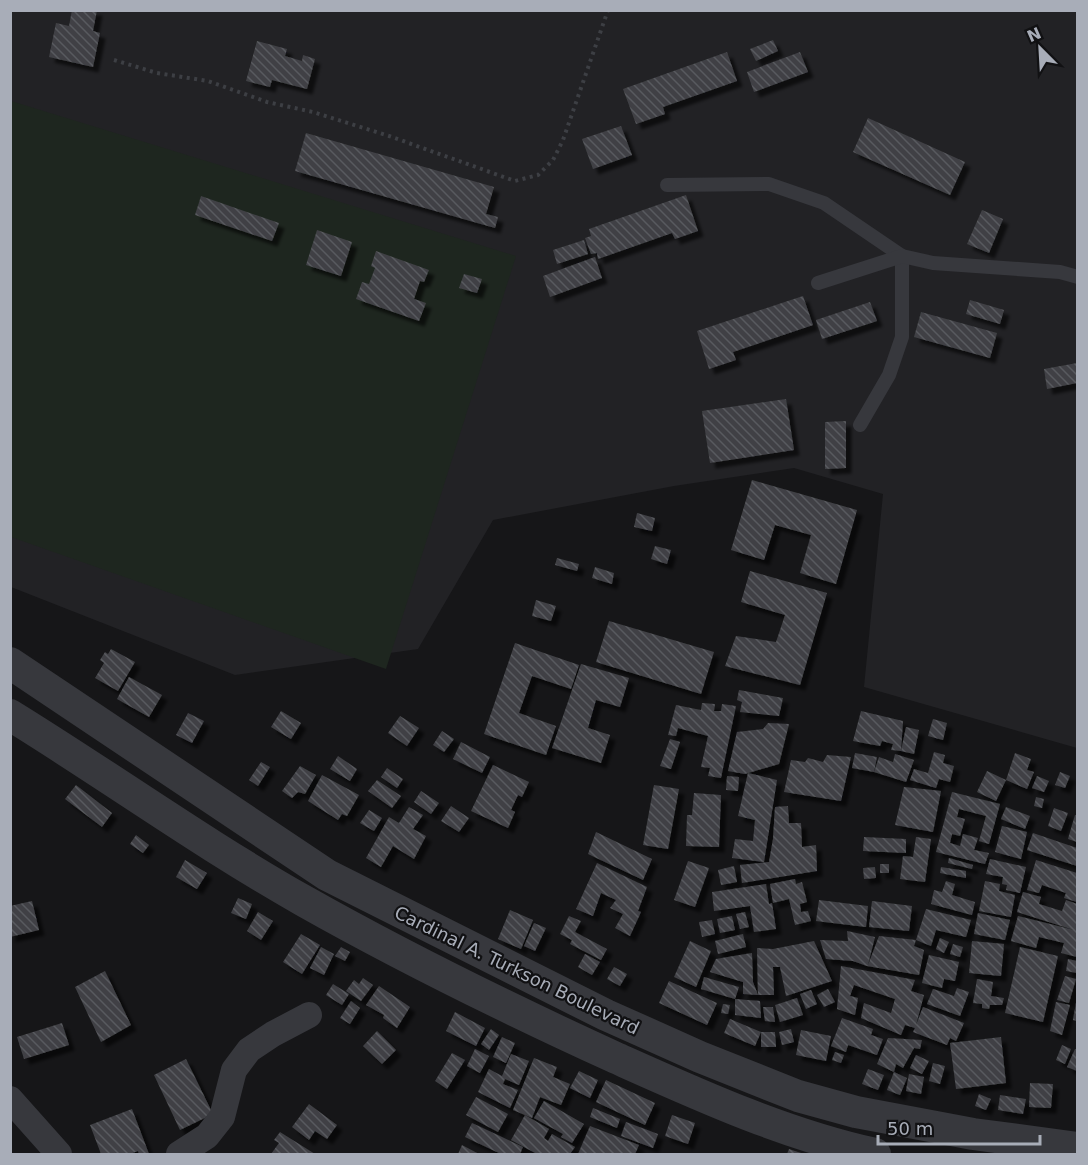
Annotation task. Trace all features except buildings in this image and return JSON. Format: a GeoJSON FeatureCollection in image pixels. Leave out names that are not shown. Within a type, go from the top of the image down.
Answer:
{"type":"FeatureCollection","features":[{"type":"Feature","properties":{"kind":"street","name":"Cardinal A. Turkson Boulevard"},"geometry":{"type":"LineString","coordinates":[[10,663],[327,875],[616,1020],[700,1057],[787,1091],[856,1112],[973,1134],[1077,1148]]}},
{"type":"Feature","properties":{"kind":"street","name":"Cardinal A. Turkson Boulevard"},"geometry":{"type":"LineString","coordinates":[[10,715],[205,842],[303,901],[418,963],[585,1044],[718,1104],[875,1155]]}},
{"type":"Feature","properties":{"kind":"street"},"geometry":{"type":"LineString","coordinates":[[179,1155],[207,1136],[222,1117],[234,1070],[249,1050],[309,1015]]}},
{"type":"Feature","properties":{"kind":"street"},"geometry":{"type":"LineString","coordinates":[[10,1099],[59,1155]]}},
{"type":"Feature","properties":{"kind":"lane"},"geometry":{"type":"LineString","coordinates":[[667,185],[769,184],[824,203],[902,256],[933,263],[1060,272],[1077,277]]}},
{"type":"Feature","properties":{"kind":"lane"},"geometry":{"type":"LineString","coordinates":[[818,283],[902,256]]}},
{"type":"Feature","properties":{"kind":"lane"},"geometry":{"type":"LineString","coordinates":[[860,425],[889,375],[902,337],[902,256]]}},
{"type":"Feature","properties":{"kind":"path"},"geometry":{"type":"LineString","coordinates":[[114,60],[157,73],[207,81],[267,102],[313,112],[389,136],[515,181],[538,175],[554,160],[608,10]]}},
{"type":"Feature","properties":{"kind":"shaded area"},"geometry":{"type":"Polygon","coordinates":[[[10,11],[1077,11],[1077,748],[864,687],[883,494],[794,468],[674,486],[493,520],[418,649],[235,675],[11,587],[10,11]]]}},
{"type":"Feature","properties":{"kind":"shaded area"},"geometry":{"type":"Polygon","coordinates":[[[11,101],[516,256],[386,669],[11,537],[11,101]]]}}]}
